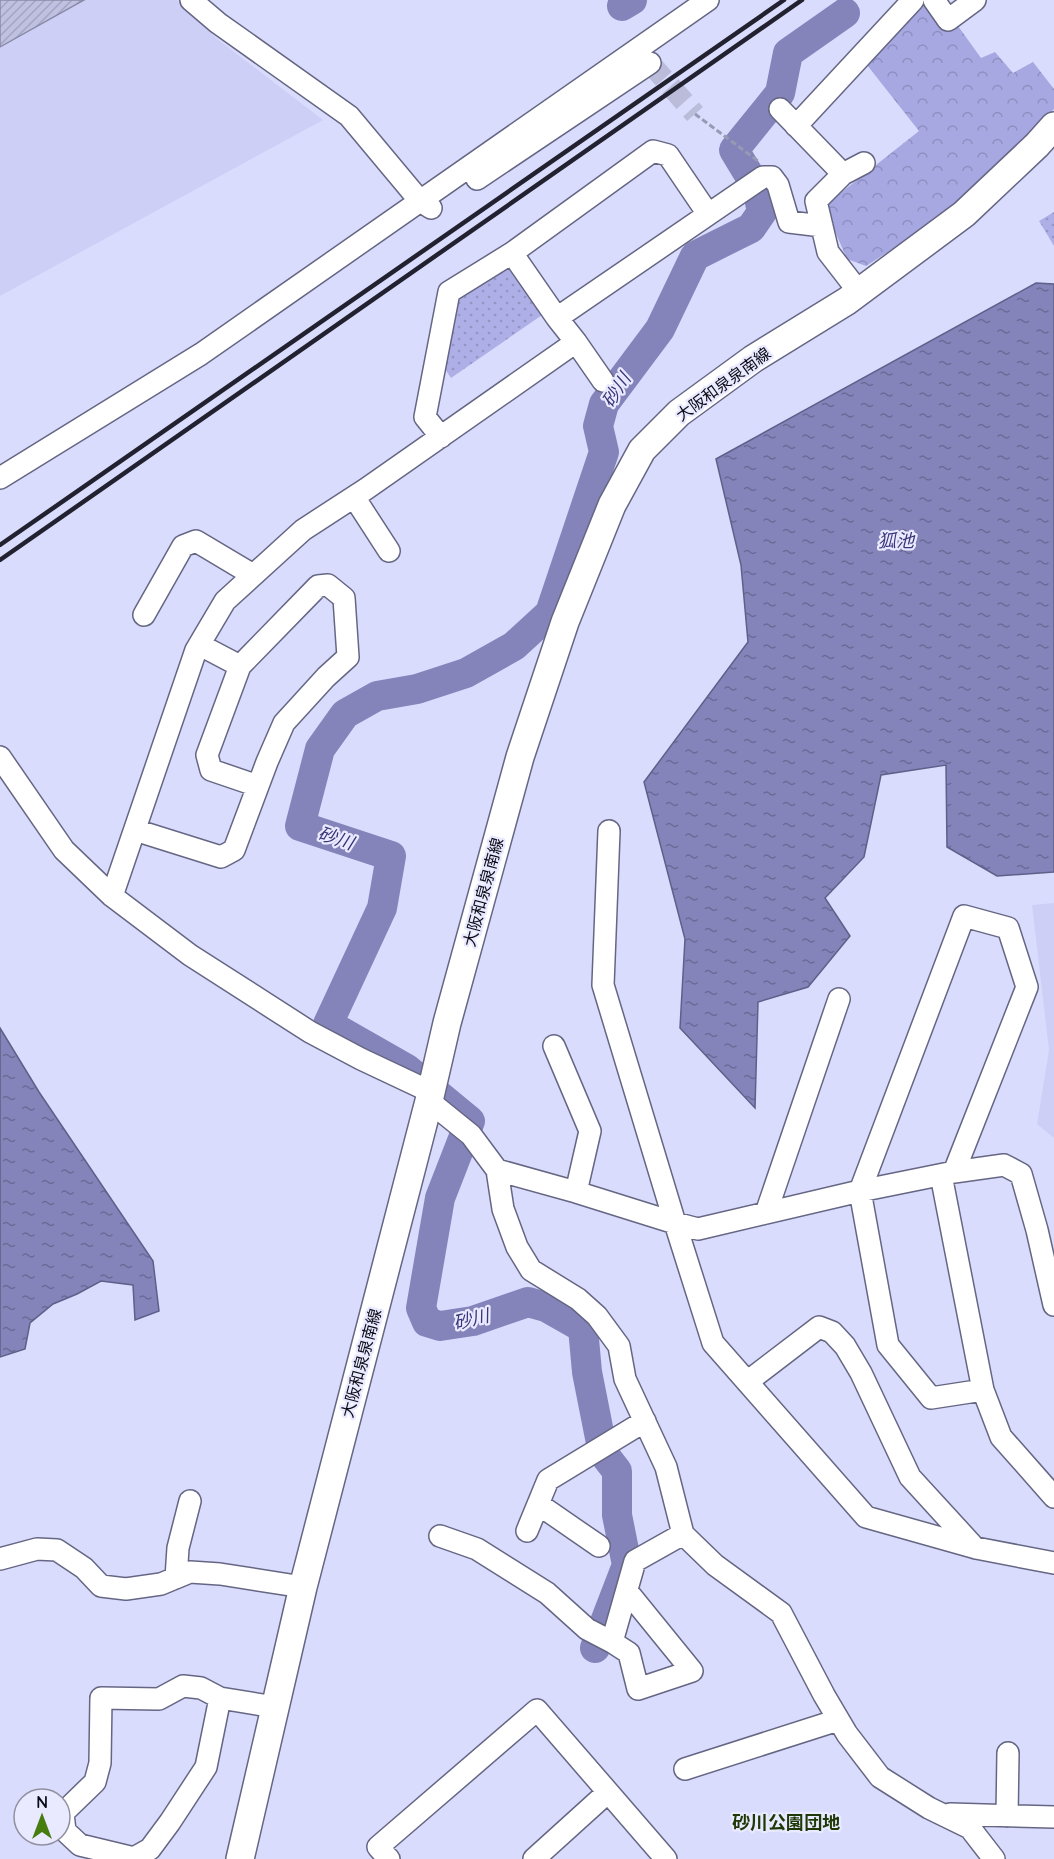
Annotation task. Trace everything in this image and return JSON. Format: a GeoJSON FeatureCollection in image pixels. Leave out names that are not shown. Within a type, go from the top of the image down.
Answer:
{"type":"FeatureCollection","features":[{"type":"Feature","properties":{"kind":"main road","name":"大阪和泉泉南線"},"geometry":{"type":"LineString","coordinates":[[240,1859],[303,1587],[430,1097],[447,1023],[520,757],[565,622],[612,505],[642,450],[679,413],[753,359],[859,292],[964,214],[1054,126]]}},
{"type":"Feature","properties":{"kind":"street"},"geometry":{"type":"LineString","coordinates":[[191,0],[218,23],[349,116],[420,201],[432,209],[650,63]]}},
{"type":"Feature","properties":{"kind":"street"},"geometry":{"type":"LineString","coordinates":[[0,478],[201,354],[708,0]]}},
{"type":"Feature","properties":{"kind":"street"},"geometry":{"type":"LineString","coordinates":[[796,126],[913,0]]}},
{"type":"Feature","properties":{"kind":"street"},"geometry":{"type":"LineString","coordinates":[[934,0],[948,20],[975,0]]}},
{"type":"Feature","properties":{"kind":"street"},"geometry":{"type":"LineString","coordinates":[[780,109],[843,174]]}},
{"type":"Feature","properties":{"kind":"street"},"geometry":{"type":"LineString","coordinates":[[441,437],[425,417],[449,292],[512,253],[653,151],[668,155],[708,214]]}},
{"type":"Feature","properties":{"kind":"street"},"geometry":{"type":"LineString","coordinates":[[859,292],[828,252],[816,201],[843,174],[864,163]]}},
{"type":"Feature","properties":{"kind":"street"},"geometry":{"type":"LineString","coordinates":[[557,318],[763,177],[772,177],[778,184],[789,222],[822,226]]}},
{"type":"Feature","properties":{"kind":"street"},"geometry":{"type":"LineString","coordinates":[[512,253],[603,381]]}},
{"type":"Feature","properties":{"kind":"street"},"geometry":{"type":"LineString","coordinates":[[112,896],[196,650],[225,601],[303,530],[576,342]]}},
{"type":"Feature","properties":{"kind":"street"},"geometry":{"type":"LineString","coordinates":[[354,496],[389,551]]}},
{"type":"Feature","properties":{"kind":"street"},"geometry":{"type":"LineString","coordinates":[[144,615],[183,546],[196,541],[253,576]]}},
{"type":"Feature","properties":{"kind":"street"},"geometry":{"type":"LineString","coordinates":[[135,830],[221,857],[234,850],[284,723],[326,677],[348,657],[345,598],[328,585],[318,586],[240,666],[207,755],[211,770],[258,786]]}},
{"type":"Feature","properties":{"kind":"street"},"geometry":{"type":"LineString","coordinates":[[200,645],[240,666]]}},
{"type":"Feature","properties":{"kind":"street"},"geometry":{"type":"LineString","coordinates":[[0,757],[64,850],[112,896],[190,955],[310,1032],[430,1097],[471,1135],[497,1170],[503,1209],[516,1247],[531,1270],[578,1299],[602,1324],[619,1347],[625,1379],[666,1467],[683,1533],[715,1565],[781,1613],[838,1720],[880,1777],[929,1808],[970,1828],[994,1859]]}},
{"type":"Feature","properties":{"kind":"street"},"geometry":{"type":"LineString","coordinates":[[609,831],[603,985],[713,1344],[866,1517],[976,1548],[1054,1563]]}},
{"type":"Feature","properties":{"kind":"street"},"geometry":{"type":"LineString","coordinates":[[983,1389],[931,1398],[888,1345],[860,1191],[964,916],[1008,927],[1027,987],[947,1174],[983,1389],[1001,1437],[1054,1497]]}},
{"type":"Feature","properties":{"kind":"street"},"geometry":{"type":"LineString","coordinates":[[766,1213],[839,999]]}},
{"type":"Feature","properties":{"kind":"street"},"geometry":{"type":"LineString","coordinates":[[554,1046],[590,1131],[576,1192]]}},
{"type":"Feature","properties":{"kind":"street"},"geometry":{"type":"LineString","coordinates":[[497,1170],[698,1229],[860,1191],[1004,1165],[1021,1174],[1046,1232],[1054,1305]]}},
{"type":"Feature","properties":{"kind":"street"},"geometry":{"type":"LineString","coordinates":[[747,1382],[819,1327],[832,1332],[845,1347],[861,1373],[910,1477],[976,1548]]}},
{"type":"Feature","properties":{"kind":"street"},"geometry":{"type":"LineString","coordinates":[[527,1531],[548,1480],[645,1421]]}},
{"type":"Feature","properties":{"kind":"street"},"geometry":{"type":"LineString","coordinates":[[176,1578],[178,1548],[190,1501]]}},
{"type":"Feature","properties":{"kind":"street"},"geometry":{"type":"LineString","coordinates":[[538,1504],[599,1546]]}},
{"type":"Feature","properties":{"kind":"street"},"geometry":{"type":"LineString","coordinates":[[612,1642],[635,1561],[683,1533]]}},
{"type":"Feature","properties":{"kind":"street"},"geometry":{"type":"LineString","coordinates":[[440,1536],[477,1549],[547,1593],[587,1629],[629,1653],[638,1689],[692,1671],[627,1591]]}},
{"type":"Feature","properties":{"kind":"street"},"geometry":{"type":"LineString","coordinates":[[0,1558],[37,1549],[57,1550],[84,1568],[101,1586],[126,1589],[161,1584],[190,1572],[220,1574],[303,1587]]}},
{"type":"Feature","properties":{"kind":"street"},"geometry":{"type":"LineString","coordinates":[[220,1698],[206,1767],[150,1849],[134,1858],[80,1845],[65,1831],[63,1813],[95,1782],[100,1763],[101,1698],[159,1699],[183,1686],[201,1688],[220,1698],[275,1707]]}},
{"type":"Feature","properties":{"kind":"street"},"geometry":{"type":"LineString","coordinates":[[389,1859],[378,1847],[537,1710],[664,1858]]}},
{"type":"Feature","properties":{"kind":"street"},"geometry":{"type":"LineString","coordinates":[[685,1769],[838,1720]]}},
{"type":"Feature","properties":{"kind":"street"},"geometry":{"type":"LineString","coordinates":[[1007,1816],[1008,1753]]}},
{"type":"Feature","properties":{"kind":"street"},"geometry":{"type":"LineString","coordinates":[[534,1859],[608,1792]]}},
{"type":"Feature","properties":{"kind":"street"},"geometry":{"type":"LineString","coordinates":[[943,1814],[1054,1817]]}},
{"type":"Feature","properties":{"kind":"path"},"geometry":{"type":"LineString","coordinates":[[695,114],[758,161]]}},
{"type":"Feature","properties":{"kind":"shaded area"},"geometry":{"type":"Polygon","coordinates":[[[0,0],[177,0],[216,38],[323,120],[0,296],[0,0]]]}},
{"type":"Feature","properties":{"kind":"shaded area"},"geometry":{"type":"Polygon","coordinates":[[[1054,212],[1054,246],[1039,221],[1054,212]]]}},
{"type":"Feature","properties":{"kind":"shaded area"},"geometry":{"type":"Polygon","coordinates":[[[503,268],[513,270],[545,313],[451,378],[443,366],[457,298],[503,268]]]}},
{"type":"Feature","properties":{"kind":"shaded area"},"geometry":{"type":"Polygon","coordinates":[[[1054,903],[1054,1138],[1037,1124],[1049,1050],[1032,905],[1054,903]]]}},
{"type":"Feature","properties":{"kind":"green space"},"geometry":{"type":"Polygon","coordinates":[[[926,2],[947,29],[958,26],[981,58],[995,52],[1013,73],[1033,62],[1054,89],[1054,109],[1000,165],[924,229],[866,266],[847,259],[824,206],[919,131],[867,65],[926,2]]]}},
{"type":"Feature","properties":{"kind":"water","name":"狐池"},"geometry":{"type":"Polygon","coordinates":[[[1036,283],[1054,284],[1054,872],[997,876],[947,847],[946,765],[881,775],[864,857],[825,898],[850,936],[808,987],[758,1002],[755,1108],[680,1028],[685,939],[644,782],[748,642],[741,565],[716,459],[1036,283]]]}},
{"type":"Feature","properties":{"kind":"water"},"geometry":{"type":"Polygon","coordinates":[[[0,1028],[39,1092],[153,1261],[159,1311],[135,1320],[133,1285],[101,1281],[53,1304],[30,1323],[25,1349],[0,1357],[0,1028]]]}},
{"type":"Feature","properties":{"kind":"building"},"geometry":{"type":"Polygon","coordinates":[[[0,0],[84,0],[0,47],[0,0]]]}},
{"type":"Feature","properties":{"kind":"waterway","name":"砂川"},"geometry":{"type":"LineString","coordinates":[[622,6],[632,0]]}},
{"type":"Feature","properties":{"kind":"waterway","name":"砂川"},"geometry":{"type":"LineString","coordinates":[[595,1648],[627,1565],[617,1515],[617,1471],[603,1453],[587,1372],[583,1328],[546,1307],[528,1302],[473,1321],[440,1326],[427,1322],[421,1308],[440,1198],[470,1121],[407,1069],[328,1024],[382,908],[391,856],[300,826],[320,749],[345,714],[377,696],[417,689],[466,673],[514,646],[550,613],[604,452],[598,426],[604,404],[660,329],[695,256],[751,228],[762,212],[757,188],[734,150],[780,93],[788,53],[845,13]]}},
{"type":"Feature","properties":{"kind":"tunnel"},"geometry":{"type":"LineString","coordinates":[[650,63],[695,114]]}},
{"type":"Feature","properties":{"kind":"railway"},"geometry":{"type":"LineString","coordinates":[[0,545],[784,0]]}},
{"type":"Feature","properties":{"kind":"railway"},"geometry":{"type":"LineString","coordinates":[[0,560],[802,0]]}},
{"type":"Feature","properties":{"kind":"district","name":"砂川公園団地"},"geometry":{"type":"Point","coordinates":[786,1822]}}]}
